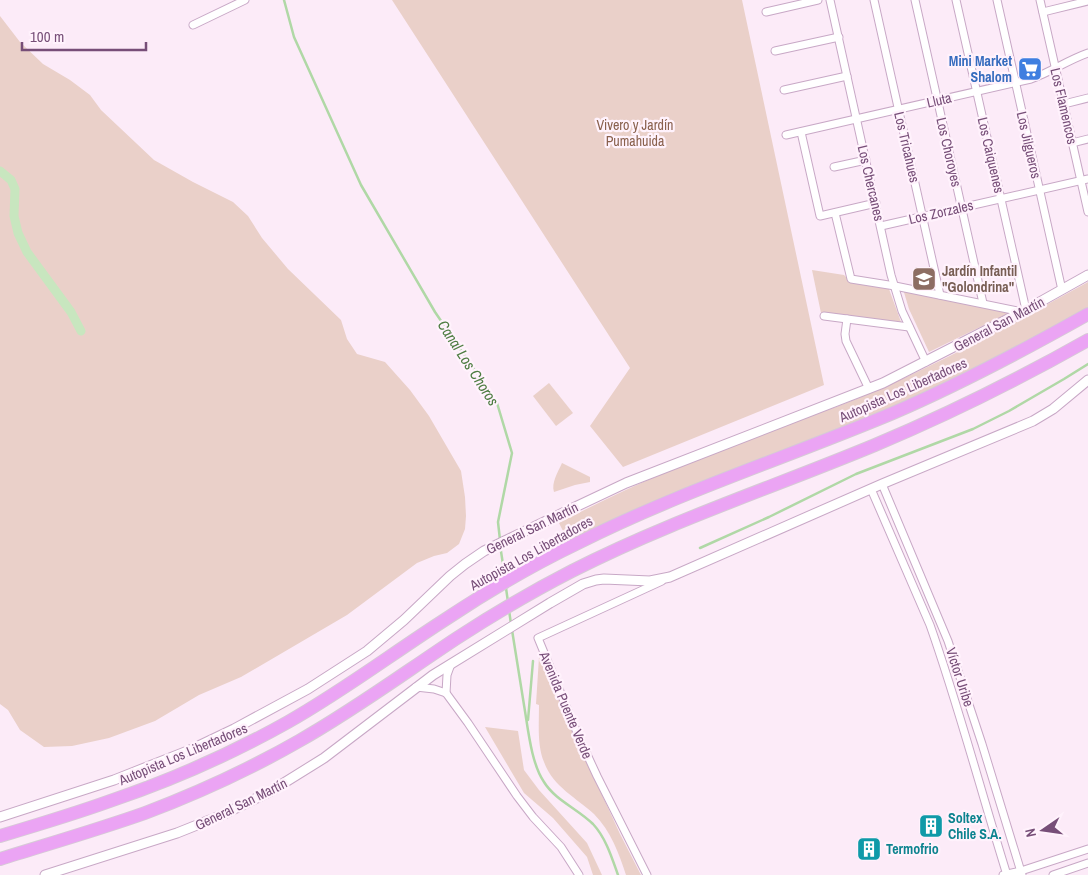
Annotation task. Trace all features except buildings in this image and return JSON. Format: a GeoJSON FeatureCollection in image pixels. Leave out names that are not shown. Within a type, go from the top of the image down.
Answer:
{"type":"FeatureCollection","features":[{"type":"Feature","properties":{"kind":"highway","name":"Autopista Los Libertadores"},"geometry":{"type":"LineString","coordinates":[[0,836],[143,790],[234,750],[287,722],[339,691],[443,620],[492,590],[579,542],[634,517],[858,427],[937,393],[1088,314]]}},
{"type":"Feature","properties":{"kind":"highway"},"geometry":{"type":"LineString","coordinates":[[0,859],[147,812],[236,774],[329,723],[495,614],[573,571],[638,540],[923,424],[995,390],[1088,340]]}},
{"type":"Feature","properties":{"kind":"street"},"geometry":{"type":"LineString","coordinates":[[193,25],[245,0]]}},
{"type":"Feature","properties":{"kind":"street"},"geometry":{"type":"LineString","coordinates":[[766,12],[818,0]]}},
{"type":"Feature","properties":{"kind":"street","name":"Los Chercanes"},"geometry":{"type":"LineString","coordinates":[[830,0],[894,286],[902,311],[926,362]]}},
{"type":"Feature","properties":{"kind":"street","name":"Los Tricahues"},"geometry":{"type":"LineString","coordinates":[[874,0],[940,295]]}},
{"type":"Feature","properties":{"kind":"street","name":"Los Choroyes"},"geometry":{"type":"LineString","coordinates":[[915,0],[983,303]]}},
{"type":"Feature","properties":{"kind":"street","name":"Los Caiquenes"},"geometry":{"type":"LineString","coordinates":[[956,0],[1024,311]]}},
{"type":"Feature","properties":{"kind":"street","name":"Los Jilgueros"},"geometry":{"type":"LineString","coordinates":[[997,0],[1062,290]]}},
{"type":"Feature","properties":{"kind":"street","name":"Los Flamencos"},"geometry":{"type":"LineString","coordinates":[[1040,0],[1072,143],[1084,180],[1088,212]]}},
{"type":"Feature","properties":{"kind":"street"},"geometry":{"type":"LineString","coordinates":[[1043,12],[1088,1]]}},
{"type":"Feature","properties":{"kind":"street"},"geometry":{"type":"LineString","coordinates":[[775,51],[839,37]]}},
{"type":"Feature","properties":{"kind":"street","name":"Lluta"},"geometry":{"type":"LineString","coordinates":[[786,135],[1038,77],[1088,53]]}},
{"type":"Feature","properties":{"kind":"street"},"geometry":{"type":"LineString","coordinates":[[784,90],[847,76]]}},
{"type":"Feature","properties":{"kind":"street"},"geometry":{"type":"LineString","coordinates":[[1064,104],[1088,98]]}},
{"type":"Feature","properties":{"kind":"street"},"geometry":{"type":"LineString","coordinates":[[801,132],[820,216],[876,204]]}},
{"type":"Feature","properties":{"kind":"street"},"geometry":{"type":"LineString","coordinates":[[1072,143],[1088,139]]}},
{"type":"Feature","properties":{"kind":"street"},"geometry":{"type":"LineString","coordinates":[[834,167],[866,160]]}},
{"type":"Feature","properties":{"kind":"street","name":"Los Zorzales"},"geometry":{"type":"LineString","coordinates":[[881,226],[1084,180]]}},
{"type":"Feature","properties":{"kind":"street"},"geometry":{"type":"LineString","coordinates":[[835,213],[851,279],[1024,311]]}},
{"type":"Feature","properties":{"kind":"street","name":"General San Martín"},"geometry":{"type":"LineString","coordinates":[[0,817],[123,777],[197,747],[257,717],[323,680],[367,651],[404,620],[450,576],[484,551],[608,491],[650,473],[869,389],[926,362],[1024,311],[1088,275]]}},
{"type":"Feature","properties":{"kind":"street"},"geometry":{"type":"LineString","coordinates":[[824,316],[909,327]]}},
{"type":"Feature","properties":{"kind":"street"},"geometry":{"type":"LineString","coordinates":[[846,318],[846,341],[869,389]]}},
{"type":"Feature","properties":{"kind":"street","name":"General San Martín"},"geometry":{"type":"LineString","coordinates":[[45,875],[177,833],[222,815],[290,780],[324,758],[416,687],[451,663],[582,584],[596,580],[650,581],[670,577],[882,484],[1033,421],[1053,409],[1088,380]]}},
{"type":"Feature","properties":{"kind":"street","name":"Víctor Uribe"},"geometry":{"type":"LineString","coordinates":[[882,484],[956,662],[1022,873]]}},
{"type":"Feature","properties":{"kind":"street","name":"Víctor Uribe"},"geometry":{"type":"LineString","coordinates":[[871,489],[930,625],[944,665],[1006,875]]}},
{"type":"Feature","properties":{"kind":"street","name":"Avenida Puente Verde"},"geometry":{"type":"LineString","coordinates":[[647,875],[578,735],[538,638],[670,577]]}},
{"type":"Feature","properties":{"kind":"street"},"geometry":{"type":"LineString","coordinates":[[944,665],[956,662]]}},
{"type":"Feature","properties":{"kind":"street"},"geometry":{"type":"LineString","coordinates":[[446,693],[447,675],[451,663]]}},
{"type":"Feature","properties":{"kind":"street"},"geometry":{"type":"LineString","coordinates":[[416,687],[434,689],[446,693],[468,722],[517,796],[533,817],[561,847],[579,875]]}},
{"type":"Feature","properties":{"kind":"street"},"geometry":{"type":"LineString","coordinates":[[1006,875],[1022,873],[1088,849]]}},
{"type":"Feature","properties":{"kind":"street"},"geometry":{"type":"LineString","coordinates":[[1053,875],[1088,863]]}},
{"type":"Feature","properties":{"kind":"green space","name":"Vivero y Jardín Pumahuida"},"geometry":{"type":"Polygon","coordinates":[[[392,0],[742,0],[824,385],[623,467],[590,426],[630,368],[392,0]]]}},
{"type":"Feature","properties":{"kind":"green space"},"geometry":{"type":"Polygon","coordinates":[[[0,16],[20,42],[43,64],[70,80],[90,95],[101,110],[154,160],[233,202],[248,216],[262,238],[288,269],[341,320],[347,339],[357,354],[385,362],[410,390],[429,416],[461,471],[465,497],[465,529],[459,544],[447,553],[417,563],[347,615],[241,677],[199,695],[155,721],[109,738],[72,746],[44,747],[20,730],[8,710],[0,704],[0,16]]]}},
{"type":"Feature","properties":{"kind":"green space"},"geometry":{"type":"Polygon","coordinates":[[[812,270],[844,275],[852,283],[889,289],[901,322],[821,313],[812,270]]]}},
{"type":"Feature","properties":{"kind":"green space"},"geometry":{"type":"Polygon","coordinates":[[[1088,282],[1088,308],[1011,350],[888,410],[568,541],[559,523],[698,458],[846,403],[894,383],[978,342],[1088,282]]]}},
{"type":"Feature","properties":{"kind":"green space"},"geometry":{"type":"Polygon","coordinates":[[[903,289],[1009,313],[929,352],[909,309],[903,289]]]}},
{"type":"Feature","properties":{"kind":"green space"},"geometry":{"type":"Polygon","coordinates":[[[549,383],[573,413],[556,426],[533,396],[549,383]]]}},
{"type":"Feature","properties":{"kind":"green space"},"geometry":{"type":"Polygon","coordinates":[[[562,463],[590,477],[590,482],[554,492],[554,481],[562,463]]]}},
{"type":"Feature","properties":{"kind":"green space"},"geometry":{"type":"Polygon","coordinates":[[[539,657],[620,834],[641,875],[626,875],[614,843],[600,821],[559,785],[548,771],[540,749],[539,705],[536,704],[539,657]]]}},
{"type":"Feature","properties":{"kind":"green space"},"geometry":{"type":"Polygon","coordinates":[[[485,727],[518,731],[524,770],[539,790],[587,843],[602,875],[593,875],[587,857],[553,818],[524,793],[485,727]]]}},
{"type":"Feature","properties":{"kind":"waterway","name":"Canal Los Choros"},"geometry":{"type":"LineString","coordinates":[[284,0],[294,37],[361,185],[435,312],[497,403],[512,453],[498,522],[500,540]]}},
{"type":"Feature","properties":{"kind":"waterway"},"geometry":{"type":"LineString","coordinates":[[0,171],[11,180],[15,189],[14,216],[18,233],[27,252],[71,312],[81,331]]}},
{"type":"Feature","properties":{"kind":"waterway"},"geometry":{"type":"LineString","coordinates":[[700,548],[769,517],[856,474],[973,429],[1009,411],[1088,364]]}},
{"type":"Feature","properties":{"kind":"waterway","name":"Canal Los Choros"},"geometry":{"type":"LineString","coordinates":[[500,545],[505,577]]}},
{"type":"Feature","properties":{"kind":"waterway","name":"Canal Los Choros"},"geometry":{"type":"LineString","coordinates":[[506,588],[508,602]]}},
{"type":"Feature","properties":{"kind":"waterway","name":"Canal Los Choros"},"geometry":{"type":"LineString","coordinates":[[509,610],[511,624]]}},
{"type":"Feature","properties":{"kind":"waterway","name":"Canal Los Choros"},"geometry":{"type":"LineString","coordinates":[[512,630],[536,765],[544,782],[554,794],[593,824],[602,835],[618,875]]}},
{"type":"Feature","properties":{"kind":"waterway"},"geometry":{"type":"LineString","coordinates":[[528,720],[533,661]]}},
{"type":"Feature","properties":{"kind":"place","name":"Mini Market Shalom"},"geometry":{"type":"Point","coordinates":[1030,69]}},
{"type":"Feature","properties":{"kind":"place","name":"Jardín Infantil \"Golondrina\""},"geometry":{"type":"Point","coordinates":[924,279]}},
{"type":"Feature","properties":{"kind":"place","name":"Soltex Chile S.A."},"geometry":{"type":"Point","coordinates":[931,826]}},
{"type":"Feature","properties":{"kind":"place","name":"Termofrio"},"geometry":{"type":"Point","coordinates":[869,849]}}]}
